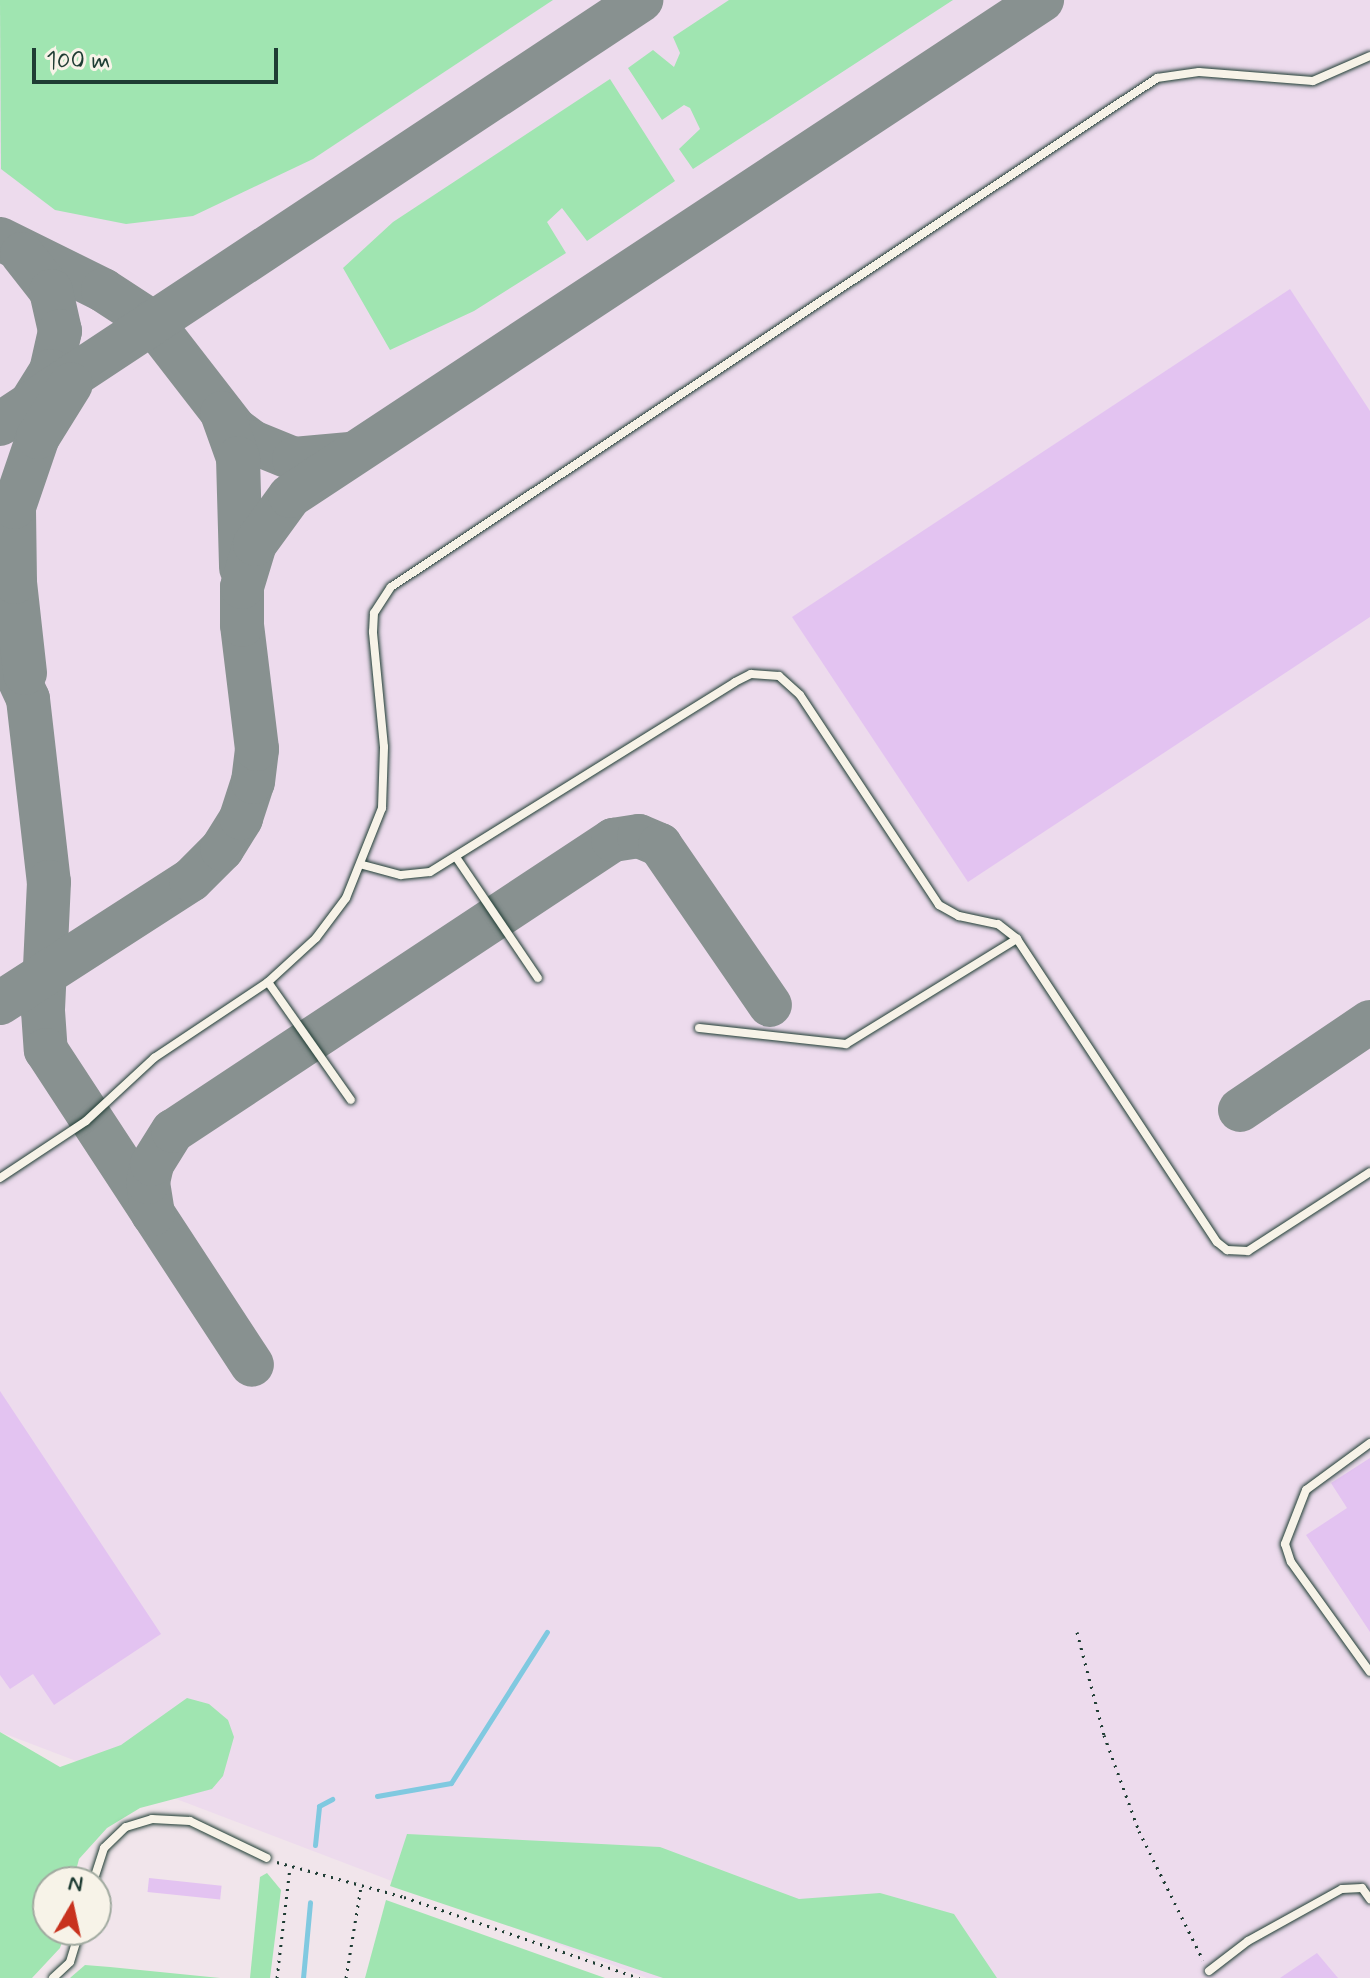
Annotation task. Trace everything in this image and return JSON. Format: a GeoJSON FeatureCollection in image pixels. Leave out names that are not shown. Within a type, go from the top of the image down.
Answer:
{"type":"FeatureCollection","features":[{"type":"Feature","properties":{"kind":"lane"},"geometry":{"type":"LineString","coordinates":[[0,1178],[86,1121],[154,1058],[268,982],[334,916],[363,865],[382,808],[385,780],[374,613],[391,587],[1157,78],[1199,72],[1313,81],[1370,56]]}},
{"type":"Feature","properties":{"kind":"lane"},"geometry":{"type":"LineString","coordinates":[[363,865],[415,875],[456,857],[573,779],[612,762],[735,682],[763,673],[788,681],[800,695],[939,905],[959,916],[998,924],[1017,939],[1217,1242],[1227,1250],[1248,1251],[1370,1172]]}},
{"type":"Feature","properties":{"kind":"lane"},"geometry":{"type":"LineString","coordinates":[[456,857],[538,978]]}},
{"type":"Feature","properties":{"kind":"lane"},"geometry":{"type":"LineString","coordinates":[[699,1028],[846,1044],[1017,939]]}},
{"type":"Feature","properties":{"kind":"lane"},"geometry":{"type":"LineString","coordinates":[[268,982],[351,1100]]}},
{"type":"Feature","properties":{"kind":"lane"},"geometry":{"type":"LineString","coordinates":[[1370,1443],[1306,1490],[1285,1544],[1291,1562],[1370,1672]]}},
{"type":"Feature","properties":{"kind":"lane"},"geometry":{"type":"LineString","coordinates":[[98,1866],[104,1848],[126,1827],[152,1819],[190,1821],[267,1858]]}},
{"type":"Feature","properties":{"kind":"lane"},"geometry":{"type":"LineString","coordinates":[[1209,1971],[1248,1941],[1342,1889],[1362,1888],[1370,1899]]}},
{"type":"Feature","properties":{"kind":"lane"},"geometry":{"type":"LineString","coordinates":[[53,1978],[70,1962],[75,1946]]}},
{"type":"Feature","properties":{"kind":"path"},"geometry":{"type":"LineString","coordinates":[[1077,1632],[1104,1735],[1139,1831],[1209,1971]]}},
{"type":"Feature","properties":{"kind":"path"},"geometry":{"type":"LineString","coordinates":[[267,1858],[639,1978]]}},
{"type":"Feature","properties":{"kind":"path"},"geometry":{"type":"LineString","coordinates":[[277,1978],[290,1867]]}},
{"type":"Feature","properties":{"kind":"path"},"geometry":{"type":"LineString","coordinates":[[346,1978],[361,1886]]}},
{"type":"Feature","properties":{"kind":"shaded area"},"geometry":{"type":"Polygon","coordinates":[[[0,0],[1370,0],[1370,1978],[647,1978],[0,1732],[0,0]]]}},
{"type":"Feature","properties":{"kind":"green space"},"geometry":{"type":"Polygon","coordinates":[[[0,0],[553,0],[313,159],[193,216],[126,224],[55,210],[1,169],[0,0]]]}},
{"type":"Feature","properties":{"kind":"green space"},"geometry":{"type":"Polygon","coordinates":[[[729,0],[953,0],[693,169],[679,149],[700,129],[690,108],[684,105],[662,120],[628,68],[653,50],[674,67],[680,53],[673,37],[729,0]]]}},
{"type":"Feature","properties":{"kind":"green space"},"geometry":{"type":"Polygon","coordinates":[[[610,79],[675,181],[587,241],[562,208],[547,222],[566,253],[474,311],[390,350],[343,268],[393,222],[610,79]]]}},
{"type":"Feature","properties":{"kind":"green space"},"geometry":{"type":"Polygon","coordinates":[[[187,1698],[209,1704],[228,1720],[234,1737],[223,1776],[212,1789],[140,1808],[107,1828],[79,1859],[77,1866],[32,1866],[32,1946],[61,1946],[32,1978],[0,1978],[0,1732],[60,1767],[121,1745],[187,1698]]]}},
{"type":"Feature","properties":{"kind":"green space"},"geometry":{"type":"Polygon","coordinates":[[[407,1834],[660,1847],[799,1899],[880,1893],[954,1914],[997,1978],[663,1978],[390,1886],[407,1834]]]}},
{"type":"Feature","properties":{"kind":"green space"},"geometry":{"type":"Polygon","coordinates":[[[267,1873],[281,1890],[270,1978],[250,1978],[260,1877],[267,1873]]]}},
{"type":"Feature","properties":{"kind":"green space"},"geometry":{"type":"Polygon","coordinates":[[[386,1900],[605,1978],[365,1978],[386,1900]]]}},
{"type":"Feature","properties":{"kind":"green space"},"geometry":{"type":"Polygon","coordinates":[[[85,1965],[110,1967],[220,1978],[70,1978],[85,1965]]]}},
{"type":"Feature","properties":{"kind":"building"},"geometry":{"type":"Polygon","coordinates":[[[1290,289],[1370,411],[1370,617],[968,882],[792,617],[1290,289]]]}},
{"type":"Feature","properties":{"kind":"building"},"geometry":{"type":"Polygon","coordinates":[[[0,1391],[161,1634],[54,1705],[33,1674],[10,1689],[0,1675],[0,1391]]]}},
{"type":"Feature","properties":{"kind":"building"},"geometry":{"type":"Polygon","coordinates":[[[1370,1458],[1370,1632],[1306,1535],[1347,1508],[1331,1483],[1370,1458]]]}},
{"type":"Feature","properties":{"kind":"building"},"geometry":{"type":"Polygon","coordinates":[[[149,1878],[222,1886],[220,1900],[148,1892],[149,1878]]]}},
{"type":"Feature","properties":{"kind":"building"},"geometry":{"type":"Polygon","coordinates":[[[1317,1953],[1338,1978],[1280,1978],[1317,1953]]]}},
{"type":"Feature","properties":{"kind":"waterway"},"geometry":{"type":"LineString","coordinates":[[377,1796],[451,1783],[547,1632]]}},
{"type":"Feature","properties":{"kind":"waterway"},"geometry":{"type":"LineString","coordinates":[[315,1845],[319,1806],[332,1799]]}},
{"type":"Feature","properties":{"kind":"waterway"},"geometry":{"type":"LineString","coordinates":[[303,1978],[310,1902]]}},
{"type":"Feature","properties":{"kind":"taxiway"},"geometry":{"type":"LineString","coordinates":[[0,424],[641,0]]}},
{"type":"Feature","properties":{"kind":"taxiway"},"geometry":{"type":"LineString","coordinates":[[0,1003],[191,880],[222,849],[241,818],[253,782],[257,749],[242,625],[242,587],[255,544],[290,496],[1042,0]]}},
{"type":"Feature","properties":{"kind":"taxiway"},"geometry":{"type":"LineString","coordinates":[[0,239],[103,290],[152,322],[235,429],[252,442],[294,459],[350,454]]}},
{"type":"Feature","properties":{"kind":"taxiway"},"geometry":{"type":"LineString","coordinates":[[22,254],[51,291],[60,331],[51,371],[31,403]]}},
{"type":"Feature","properties":{"kind":"taxiway"},"geometry":{"type":"LineString","coordinates":[[25,673],[15,582],[14,507],[38,437],[71,384]]}},
{"type":"Feature","properties":{"kind":"taxiway"},"geometry":{"type":"LineString","coordinates":[[222,413],[238,458],[241,568]]}},
{"type":"Feature","properties":{"kind":"taxiway"},"geometry":{"type":"LineString","coordinates":[[0,638],[28,699],[49,882],[43,1011],[46,1050],[252,1365]]}},
{"type":"Feature","properties":{"kind":"taxiway"},"geometry":{"type":"LineString","coordinates":[[153,1214],[148,1182],[152,1164],[173,1131],[613,840],[639,836],[660,845],[770,1005]]}},
{"type":"Feature","properties":{"kind":"taxiway"},"geometry":{"type":"LineString","coordinates":[[1240,1110],[1370,1022]]}}]}
